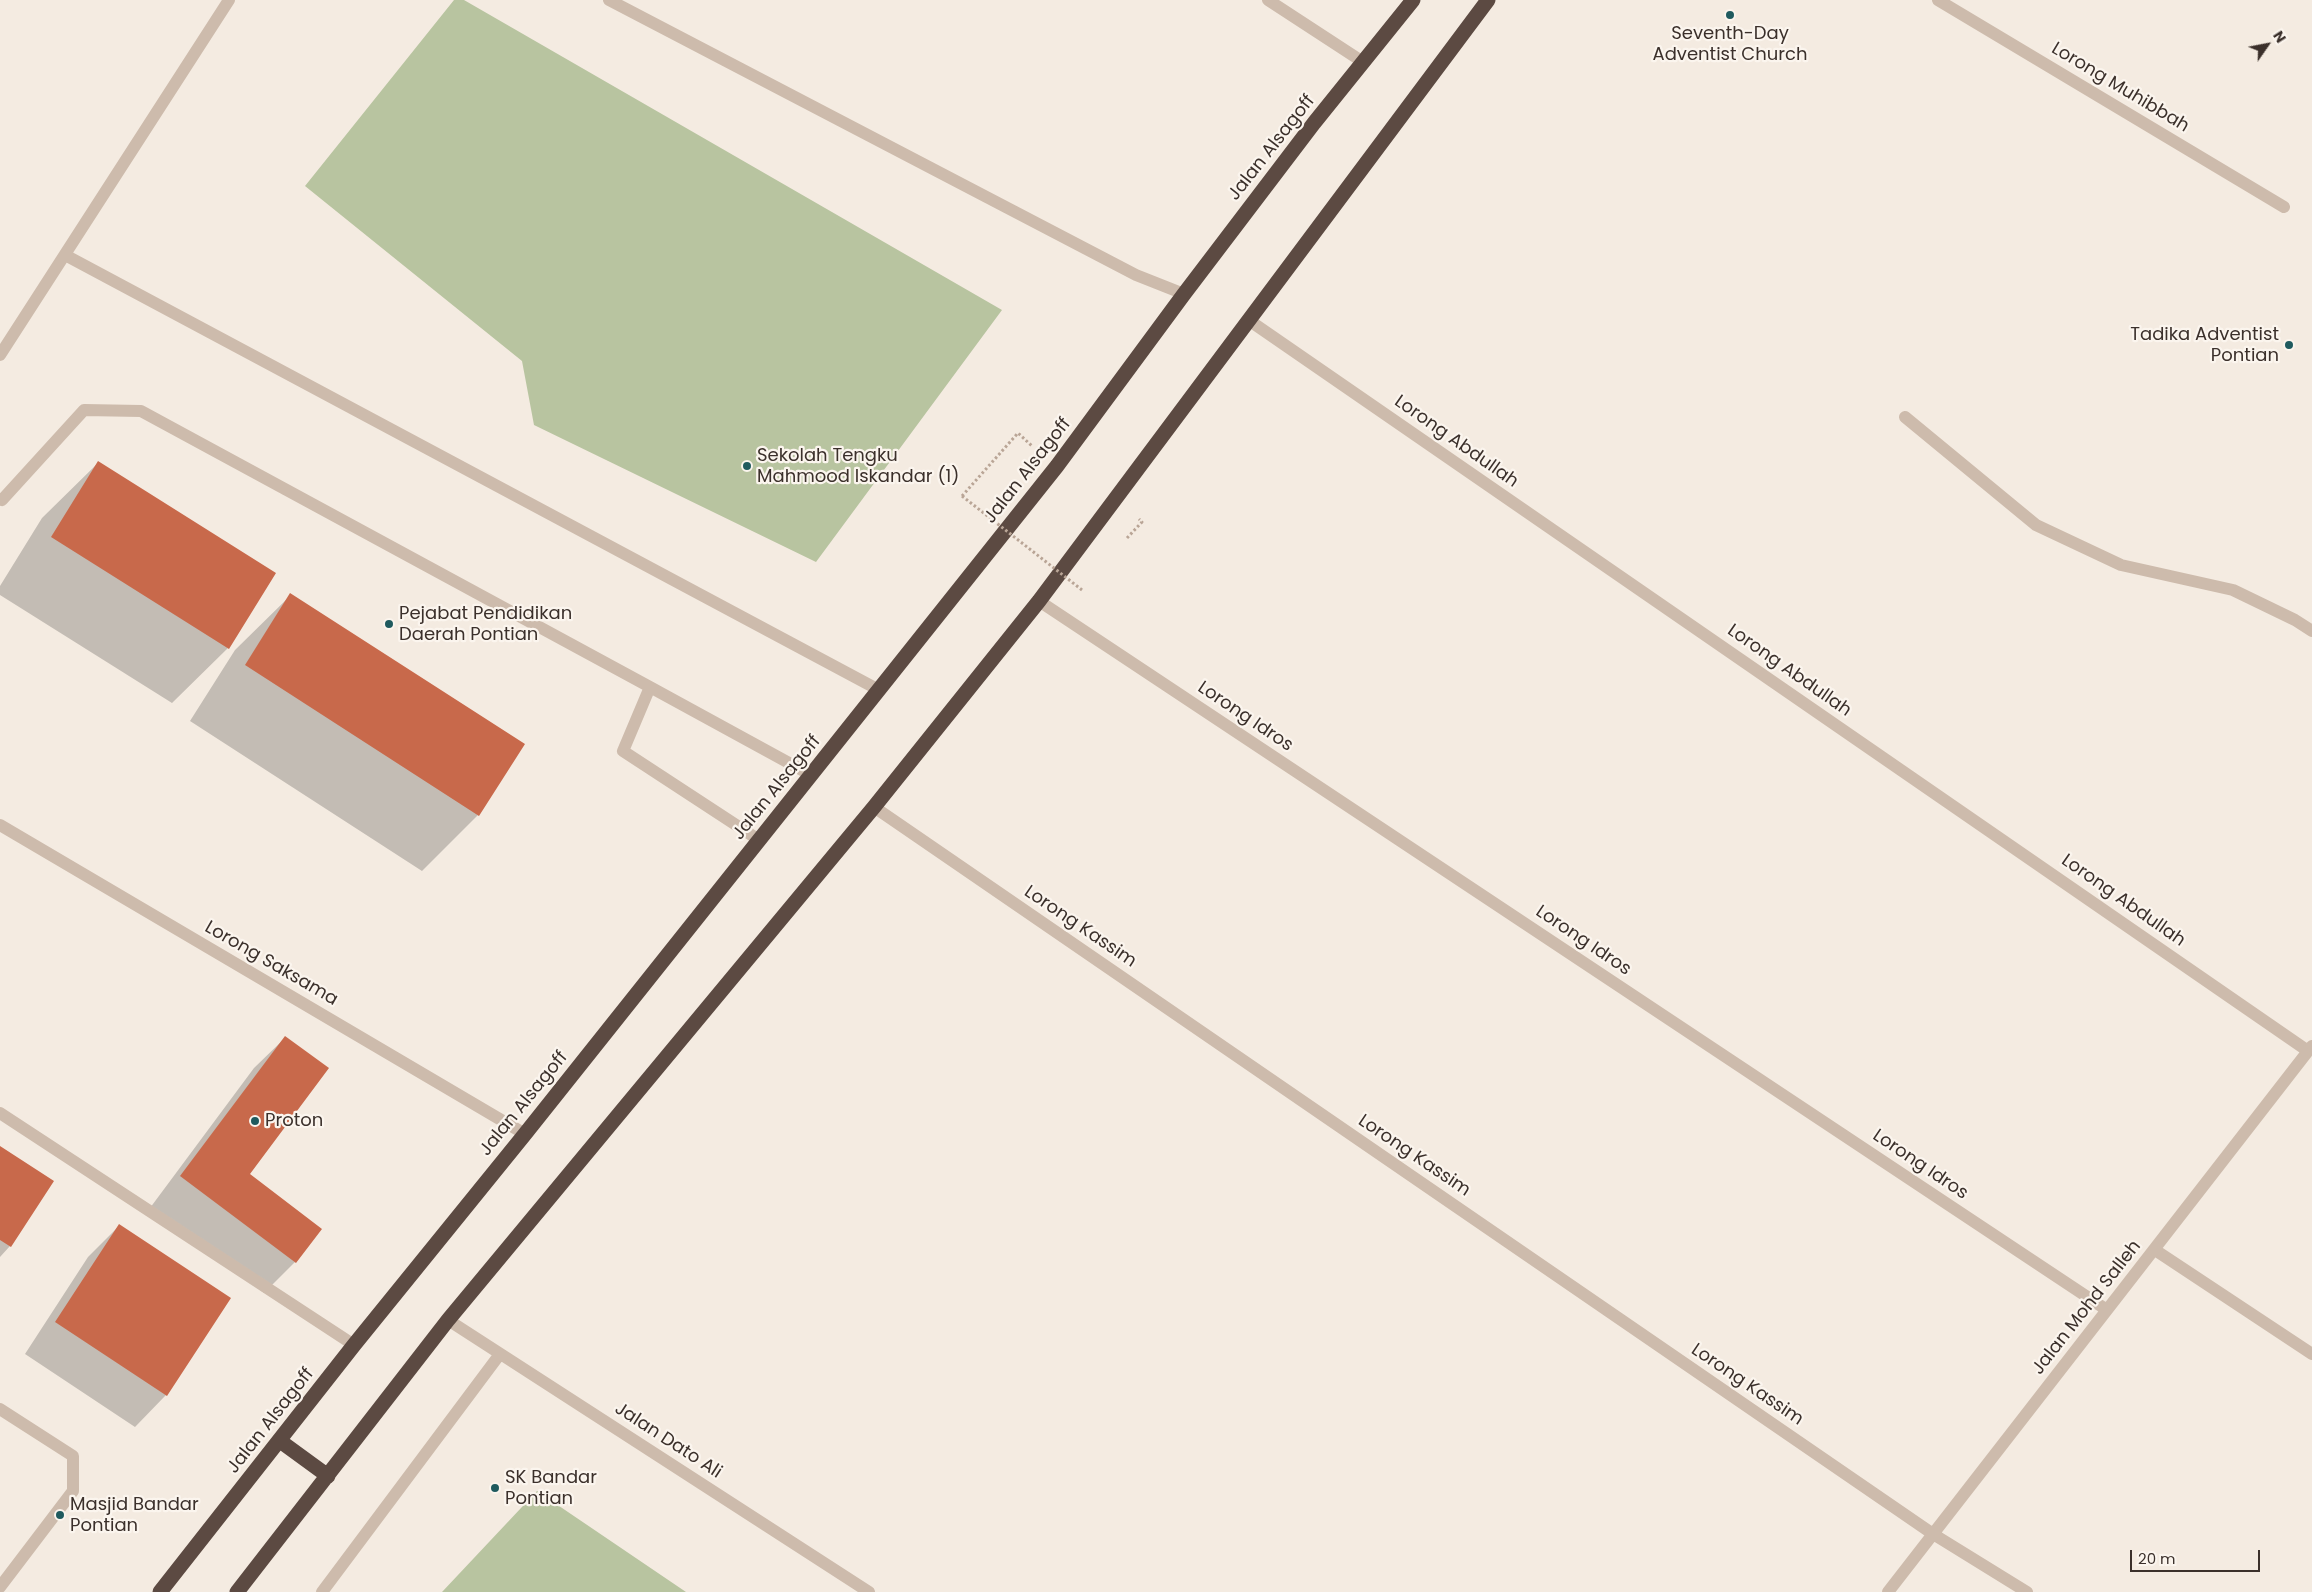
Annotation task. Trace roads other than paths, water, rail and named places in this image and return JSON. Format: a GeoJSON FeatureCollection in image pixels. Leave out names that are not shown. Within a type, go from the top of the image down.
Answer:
{"type":"FeatureCollection","features":[{"type":"Feature","properties":{"kind":"highway","name":"Jalan Alsagoff"},"geometry":{"type":"LineString","coordinates":[[160,1592],[354,1345],[525,1134],[1057,466],[1184,294],[1413,0]]}},
{"type":"Feature","properties":{"kind":"highway"},"geometry":{"type":"LineString","coordinates":[[237,1592],[448,1320],[874,807],[1039,601],[1488,0]]}},
{"type":"Feature","properties":{"kind":"highway"},"geometry":{"type":"LineString","coordinates":[[280,1441],[328,1476]]}},
{"type":"Feature","properties":{"kind":"street"},"geometry":{"type":"LineString","coordinates":[[0,355],[228,0]]}},
{"type":"Feature","properties":{"kind":"street"},"geometry":{"type":"LineString","coordinates":[[609,0],[1127,270],[1184,294]]}},
{"type":"Feature","properties":{"kind":"street"},"geometry":{"type":"LineString","coordinates":[[1268,0],[1363,62]]}},
{"type":"Feature","properties":{"kind":"street","name":"Lorong Muhibbah"},"geometry":{"type":"LineString","coordinates":[[1938,0],[2284,207]]}},
{"type":"Feature","properties":{"kind":"street"},"geometry":{"type":"LineString","coordinates":[[65,255],[879,690]]}},
{"type":"Feature","properties":{"kind":"street","name":"Lorong Abdullah"},"geometry":{"type":"LineString","coordinates":[[1250,321],[2310,1048]]}},
{"type":"Feature","properties":{"kind":"street"},"geometry":{"type":"LineString","coordinates":[[0,499],[2,500],[84,410],[142,411],[811,775]]}},
{"type":"Feature","properties":{"kind":"street"},"geometry":{"type":"LineString","coordinates":[[1905,417],[2036,525],[2122,565],[2233,590],[2295,620],[2312,631]]}},
{"type":"Feature","properties":{"kind":"street","name":"Lorong Idros"},"geometry":{"type":"LineString","coordinates":[[1039,601],[2107,1310]]}},
{"type":"Feature","properties":{"kind":"street"},"geometry":{"type":"LineString","coordinates":[[650,687],[623,751],[759,840]]}},
{"type":"Feature","properties":{"kind":"street","name":"Lorong Kassim"},"geometry":{"type":"LineString","coordinates":[[874,807],[1933,1534],[2027,1592]]}},
{"type":"Feature","properties":{"kind":"street","name":"Lorong Saksama"},"geometry":{"type":"LineString","coordinates":[[0,825],[525,1134]]}},
{"type":"Feature","properties":{"kind":"street","name":"Jalan Mohd Salleh"},"geometry":{"type":"LineString","coordinates":[[1888,1592],[2310,1048]]}},
{"type":"Feature","properties":{"kind":"street"},"geometry":{"type":"LineString","coordinates":[[0,1113],[354,1345]]}},
{"type":"Feature","properties":{"kind":"street"},"geometry":{"type":"LineString","coordinates":[[2155,1250],[2312,1354]]}},
{"type":"Feature","properties":{"kind":"street","name":"Jalan Dato Ali"},"geometry":{"type":"LineString","coordinates":[[448,1320],[869,1592]]}},
{"type":"Feature","properties":{"kind":"street"},"geometry":{"type":"LineString","coordinates":[[322,1592],[500,1354]]}},
{"type":"Feature","properties":{"kind":"street"},"geometry":{"type":"LineString","coordinates":[[0,1409],[73,1456],[73,1491],[0,1587]]}},
{"type":"Feature","properties":{"kind":"place","name":"Seventh-Day Adventist Church"},"geometry":{"type":"Point","coordinates":[1730,15]}},
{"type":"Feature","properties":{"kind":"place","name":"Tadika Adventist Pontian"},"geometry":{"type":"Point","coordinates":[2289,345]}},
{"type":"Feature","properties":{"kind":"place","name":"Sekolah Tengku Mahmood Iskandar (1)"},"geometry":{"type":"Point","coordinates":[747,466]}},
{"type":"Feature","properties":{"kind":"place","name":"Pejabat Pendidikan Daerah Pontian"},"geometry":{"type":"Point","coordinates":[389,624]}},
{"type":"Feature","properties":{"kind":"place","name":"Proton"},"geometry":{"type":"Point","coordinates":[255,1121]}},
{"type":"Feature","properties":{"kind":"place","name":"SK Bandar Pontian"},"geometry":{"type":"Point","coordinates":[495,1488]}},
{"type":"Feature","properties":{"kind":"place","name":"Masjid Bandar Pontian"},"geometry":{"type":"Point","coordinates":[60,1515]}}]}
